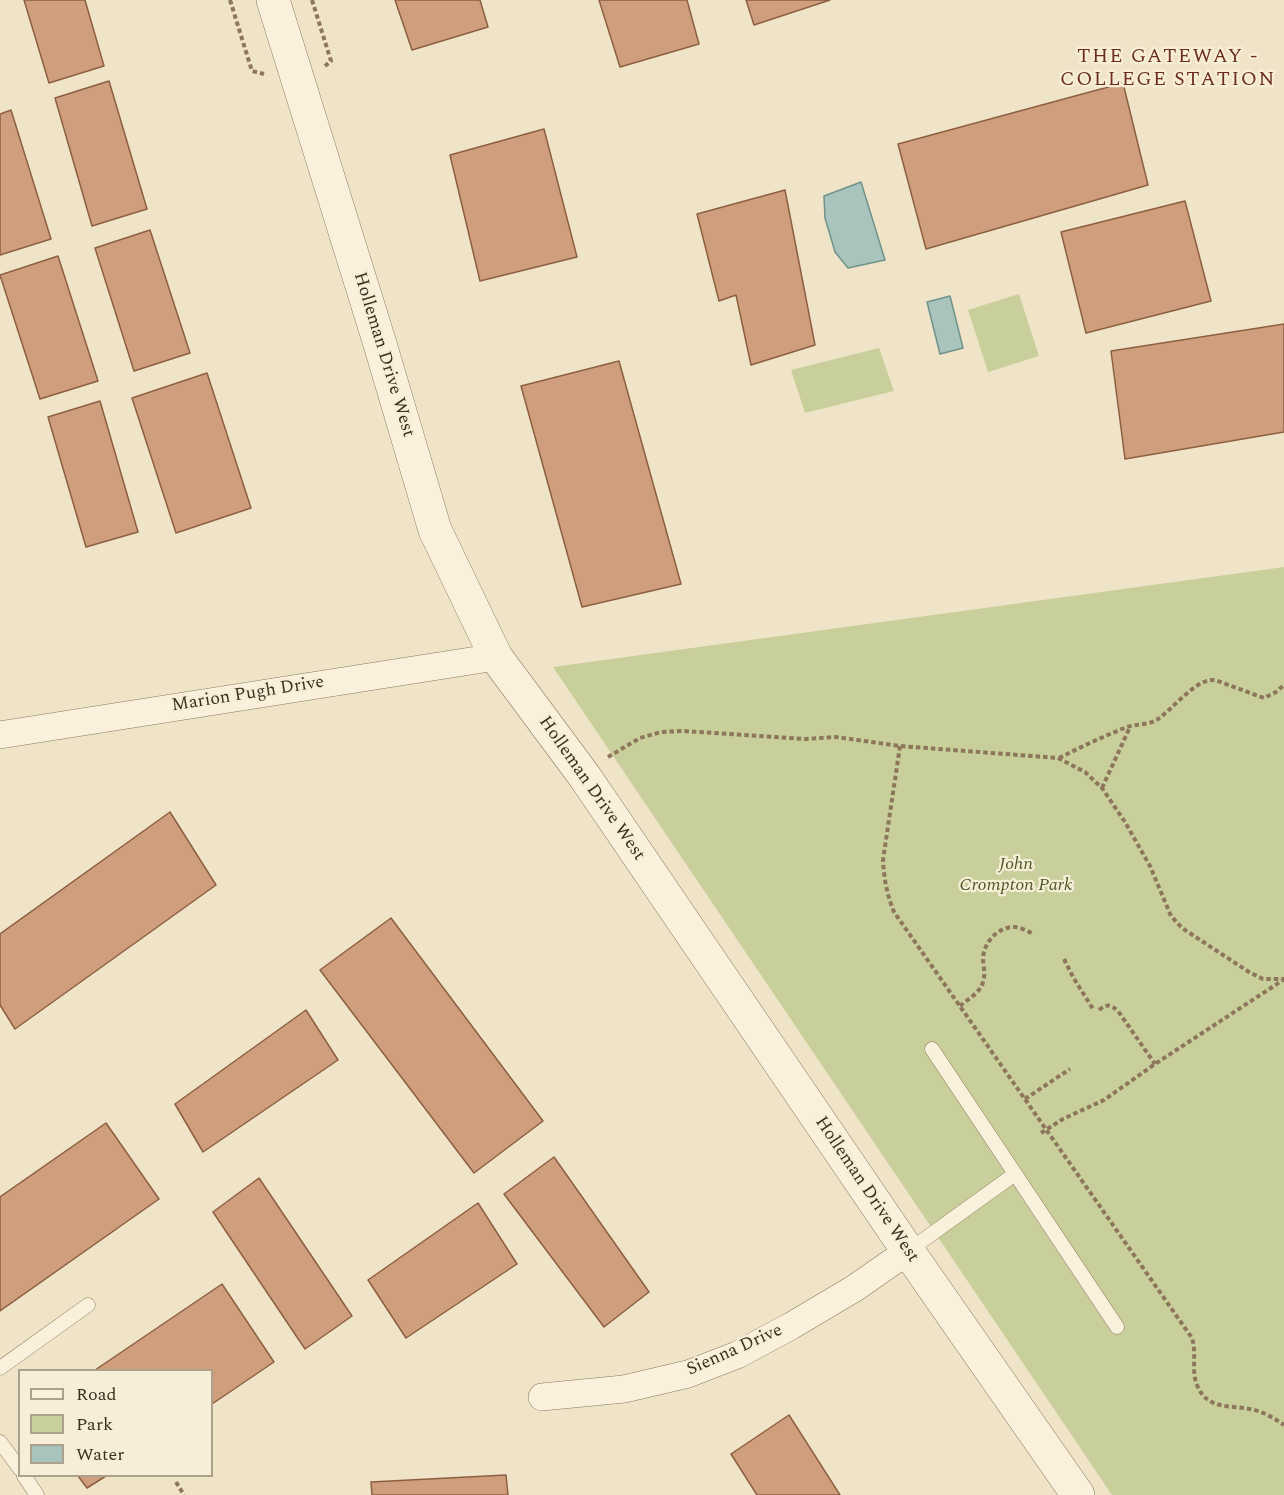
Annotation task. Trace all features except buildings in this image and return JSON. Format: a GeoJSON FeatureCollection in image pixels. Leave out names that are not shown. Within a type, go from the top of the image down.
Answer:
{"type":"FeatureCollection","features":[{"type":"Feature","properties":{"kind":"street","name":"Holleman Drive West"},"geometry":{"type":"LineString","coordinates":[[273,0],[377,333],[435,530],[496,657],[585,777],[908,1251],[1078,1495]]}},
{"type":"Feature","properties":{"kind":"street","name":"Marion Pugh Drive"},"geometry":{"type":"LineString","coordinates":[[0,735],[496,657]]}},
{"type":"Feature","properties":{"kind":"street","name":"Sienna Drive"},"geometry":{"type":"LineString","coordinates":[[542,1397],[624,1389],[688,1374],[737,1355],[855,1288],[908,1251]]}},
{"type":"Feature","properties":{"kind":"lane"},"geometry":{"type":"LineString","coordinates":[[932,1048],[1117,1327]]}},
{"type":"Feature","properties":{"kind":"lane"},"geometry":{"type":"LineString","coordinates":[[908,1251],[1015,1174]]}},
{"type":"Feature","properties":{"kind":"lane"},"geometry":{"type":"LineString","coordinates":[[0,1368],[88,1305]]}},
{"type":"Feature","properties":{"kind":"lane"},"geometry":{"type":"LineString","coordinates":[[0,1442],[18,1466]]}},
{"type":"Feature","properties":{"kind":"lane"},"geometry":{"type":"LineString","coordinates":[[25,1477],[38,1495]]}},
{"type":"Feature","properties":{"kind":"path"},"geometry":{"type":"LineString","coordinates":[[1058,758],[1130,726],[1157,720],[1185,694],[1209,680],[1215,680],[1264,698],[1284,685]]}},
{"type":"Feature","properties":{"kind":"path"},"geometry":{"type":"LineString","coordinates":[[1102,788],[1130,726]]}},
{"type":"Feature","properties":{"kind":"path"},"geometry":{"type":"LineString","coordinates":[[585,777],[613,753],[640,738],[661,732],[683,731],[806,739],[836,737],[900,746],[1058,758],[1085,772],[1102,788],[1150,866],[1171,916],[1182,928],[1263,979],[1284,980]]}},
{"type":"Feature","properties":{"kind":"path"},"geometry":{"type":"LineString","coordinates":[[900,746],[883,860],[887,894],[894,912],[1192,1338],[1195,1347],[1194,1372],[1201,1393],[1213,1403],[1251,1409],[1273,1417],[1284,1425]]}},
{"type":"Feature","properties":{"kind":"path"},"geometry":{"type":"LineString","coordinates":[[960,1006],[983,984],[985,972],[983,957],[990,939],[1005,928],[1014,927],[1032,933]]}},
{"type":"Feature","properties":{"kind":"path"},"geometry":{"type":"LineString","coordinates":[[1064,959],[1093,1009]]}},
{"type":"Feature","properties":{"kind":"path"},"geometry":{"type":"LineString","coordinates":[[1041,1133],[1063,1119],[1104,1100],[1284,980]]}},
{"type":"Feature","properties":{"kind":"path"},"geometry":{"type":"LineString","coordinates":[[1099,1010],[1105,1005],[1112,1006],[1118,1011],[1155,1064]]}},
{"type":"Feature","properties":{"kind":"path"},"geometry":{"type":"LineString","coordinates":[[1025,1099],[1070,1069]]}},
{"type":"Feature","properties":{"kind":"path"},"geometry":{"type":"LineString","coordinates":[[176,1482],[184,1495]]}},
{"type":"Feature","properties":{"kind":"green space"},"geometry":{"type":"Polygon","coordinates":[[[1019,294],[1039,356],[988,372],[968,310],[1019,294]]]}},
{"type":"Feature","properties":{"kind":"green space"},"geometry":{"type":"Polygon","coordinates":[[[879,348],[894,391],[805,413],[791,370],[879,348]]]}},
{"type":"Feature","properties":{"kind":"green space","name":"John Crompton Park"},"geometry":{"type":"Polygon","coordinates":[[[1284,567],[1284,1495],[1112,1495],[553,667],[1284,567]]]}},
{"type":"Feature","properties":{"kind":"water"},"geometry":{"type":"Polygon","coordinates":[[[861,182],[885,260],[848,268],[835,252],[825,218],[824,196],[861,182]]]}},
{"type":"Feature","properties":{"kind":"water"},"geometry":{"type":"Polygon","coordinates":[[[950,296],[963,348],[940,354],[927,302],[950,296]]]}},
{"type":"Feature","properties":{"kind":"district","name":"THE GATEWAY - COLLEGE STATION"},"geometry":{"type":"Point","coordinates":[1168,70]}}]}
